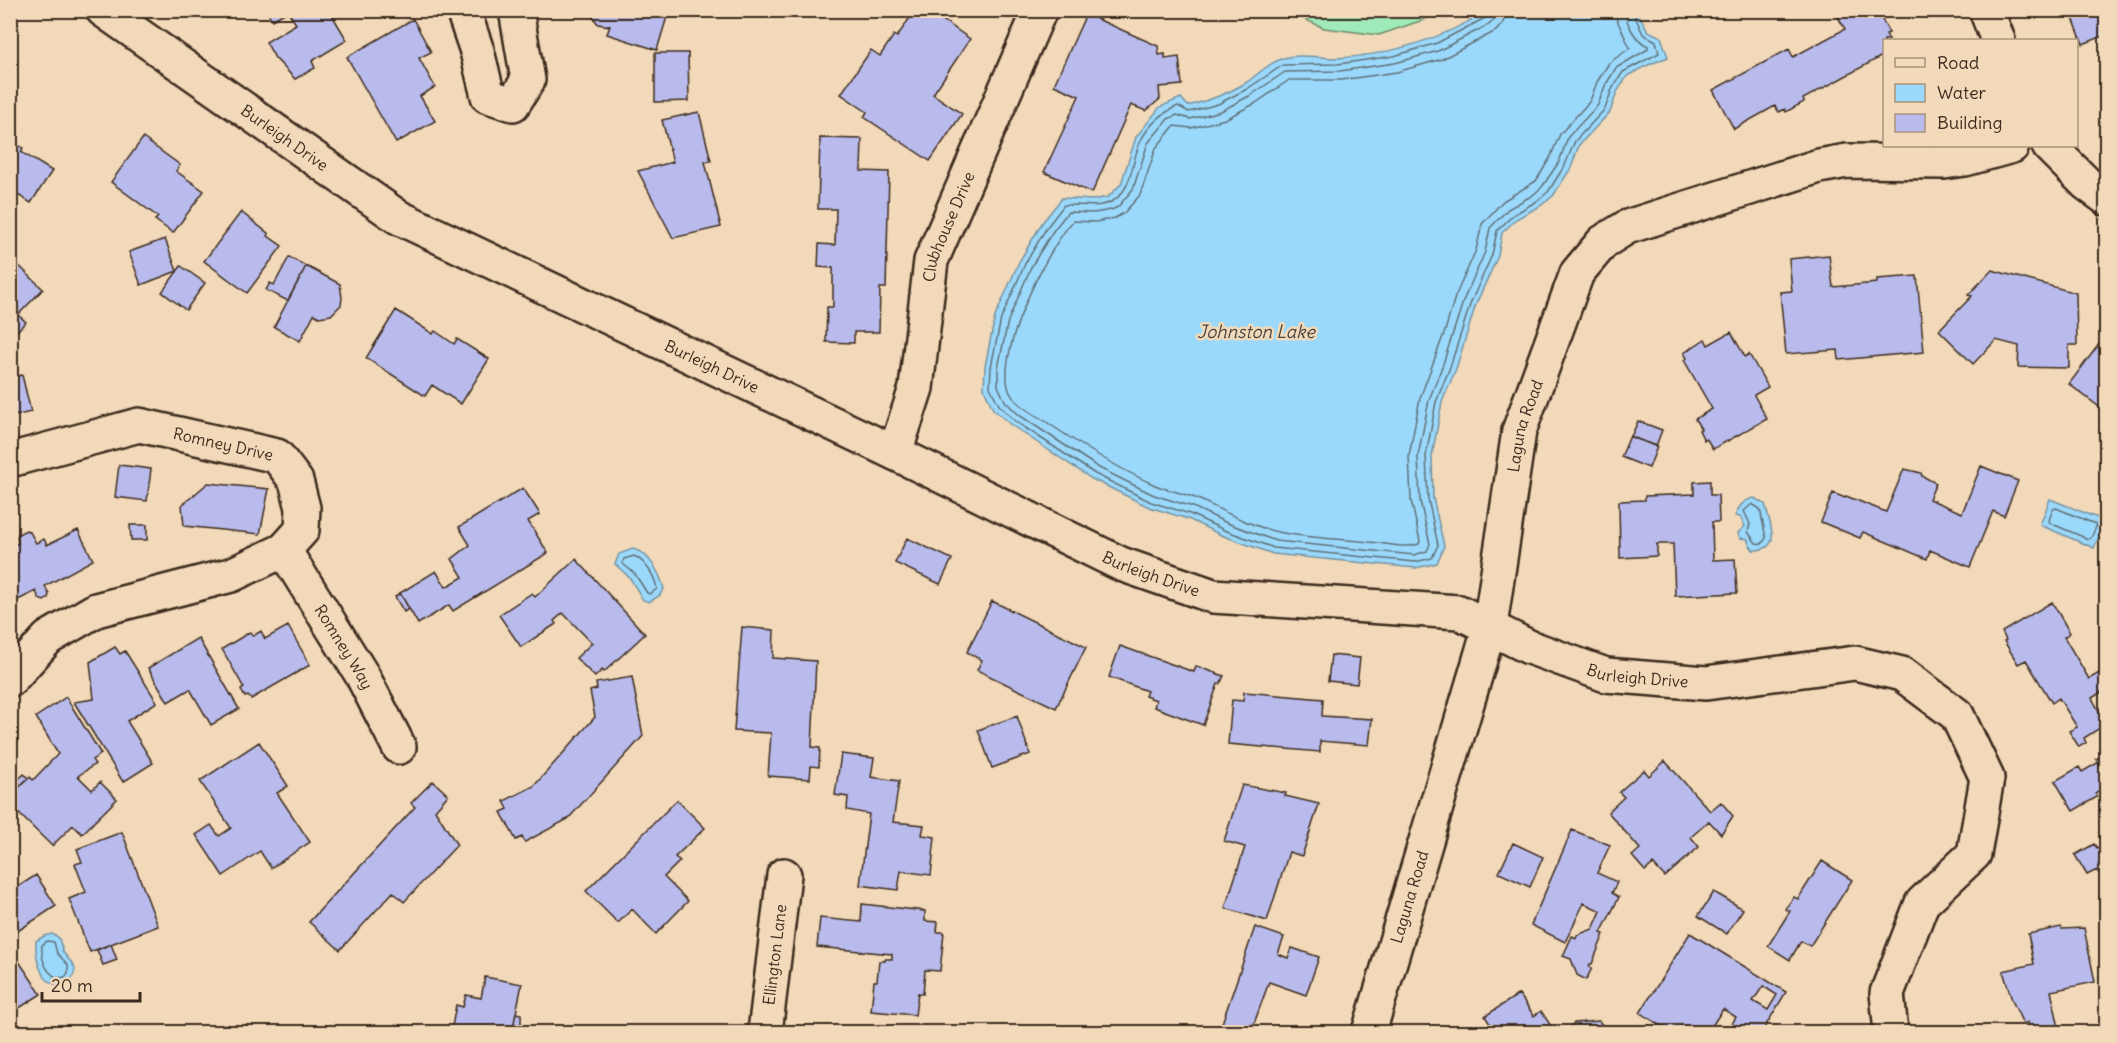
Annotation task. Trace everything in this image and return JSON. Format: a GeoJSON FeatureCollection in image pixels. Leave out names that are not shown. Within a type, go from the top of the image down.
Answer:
{"type":"FeatureCollection","features":[{"type":"Feature","properties":{"kind":"street","name":"Burleigh Drive"},"geometry":{"type":"LineString","coordinates":[[103,10],[398,217],[895,453],[1121,564],[1213,596],[1459,612],[1529,647],[1606,675],[1706,683],[1855,663],[1902,674],[1957,715],[1987,778],[1974,854],[1922,903],[1887,993],[1891,1032]]}},
{"type":"Feature","properties":{"kind":"street"},"geometry":{"type":"LineString","coordinates":[[463,10],[477,51],[488,96],[513,104],[528,80],[516,10]]}},
{"type":"Feature","properties":{"kind":"street","name":"Clubhouse Drive"},"geometry":{"type":"LineString","coordinates":[[895,453],[916,388],[931,261],[1040,10]]}},
{"type":"Feature","properties":{"kind":"street"},"geometry":{"type":"LineString","coordinates":[[1986,10],[1998,39]]}},
{"type":"Feature","properties":{"kind":"street","name":"Laguna Road"},"geometry":{"type":"LineString","coordinates":[[1369,1032],[1490,626],[1519,431],[1577,273],[1603,242],[1627,227],[1819,166],[1848,161],[1944,162],[1965,159],[2008,147]]}},
{"type":"Feature","properties":{"kind":"street"},"geometry":{"type":"LineString","coordinates":[[2050,147],[2100,186]]}},
{"type":"Feature","properties":{"kind":"street","name":"Romney Drive"},"geometry":{"type":"LineString","coordinates":[[10,460],[139,425],[277,456],[296,481],[303,508],[302,530],[284,550],[231,575],[96,610],[48,638],[10,680]]}},
{"type":"Feature","properties":{"kind":"street","name":"Romney Way"},"geometry":{"type":"LineString","coordinates":[[284,550],[362,675],[399,747]]}},
{"type":"Feature","properties":{"kind":"street","name":"Ellington Lane"},"geometry":{"type":"LineString","coordinates":[[765,1032],[784,875]]}},
{"type":"Feature","properties":{"kind":"green space"},"geometry":{"type":"Polygon","coordinates":[[[1292,10],[1442,11],[1379,35],[1324,28],[1291,13],[1292,10]]]}},
{"type":"Feature","properties":{"kind":"water","name":"Johnston Lake"},"geometry":{"type":"Polygon","coordinates":[[[1487,10],[1637,11],[1648,31],[1661,37],[1668,57],[1627,76],[1617,92],[1610,112],[1579,145],[1571,168],[1553,196],[1516,219],[1502,233],[1498,256],[1476,304],[1456,369],[1442,402],[1432,456],[1433,498],[1444,546],[1437,563],[1416,568],[1273,554],[1221,535],[1188,519],[1149,507],[1092,479],[1011,425],[993,409],[984,388],[985,366],[995,317],[1019,262],[1042,223],[1062,198],[1092,200],[1108,197],[1121,184],[1136,137],[1160,107],[1181,98],[1188,106],[1218,96],[1247,82],[1272,63],[1288,57],[1355,57],[1395,50],[1453,29],[1487,10]]]}},
{"type":"Feature","properties":{"kind":"water"},"geometry":{"type":"Polygon","coordinates":[[[1754,498],[1765,504],[1772,534],[1769,546],[1753,550],[1748,539],[1740,538],[1738,533],[1745,526],[1740,517],[1735,516],[1742,504],[1754,498]]]}},
{"type":"Feature","properties":{"kind":"water"},"geometry":{"type":"Polygon","coordinates":[[[2050,499],[2105,521],[2094,548],[2040,525],[2050,499]]]}},
{"type":"Feature","properties":{"kind":"water"},"geometry":{"type":"Polygon","coordinates":[[[633,549],[649,559],[664,589],[659,596],[649,602],[643,600],[630,578],[615,564],[619,554],[633,549]]]}},
{"type":"Feature","properties":{"kind":"water"},"geometry":{"type":"Polygon","coordinates":[[[52,934],[58,937],[63,952],[75,968],[70,982],[61,985],[47,980],[37,958],[36,941],[52,934]]]}},
{"type":"Feature","properties":{"kind":"building"},"geometry":{"type":"Polygon","coordinates":[[[266,10],[329,10],[347,40],[312,61],[315,68],[295,79],[275,58],[266,42],[296,24],[288,11],[272,20],[266,10]]]}},
{"type":"Feature","properties":{"kind":"building"},"geometry":{"type":"Polygon","coordinates":[[[588,10],[669,10],[657,50],[607,34],[610,26],[598,24],[588,10]]]}},
{"type":"Feature","properties":{"kind":"building"},"geometry":{"type":"Polygon","coordinates":[[[915,10],[928,10],[970,39],[933,94],[962,114],[930,161],[864,117],[867,112],[841,94],[871,50],[880,56],[894,35],[897,37],[915,10]]]}},
{"type":"Feature","properties":{"kind":"building"},"geometry":{"type":"Polygon","coordinates":[[[978,10],[994,10],[991,17],[978,10]]]}},
{"type":"Feature","properties":{"kind":"building"},"geometry":{"type":"Polygon","coordinates":[[[1850,10],[1877,10],[1889,33],[1886,34],[1888,39],[1883,39],[1883,56],[1803,99],[1804,102],[1786,112],[1785,109],[1779,112],[1775,106],[1734,129],[1713,90],[1789,49],[1793,57],[1845,29],[1838,17],[1850,10]]]}},
{"type":"Feature","properties":{"kind":"building"},"geometry":{"type":"Polygon","coordinates":[[[2070,10],[2106,10],[2106,35],[2083,44],[2070,10]]]}},
{"type":"Feature","properties":{"kind":"building"},"geometry":{"type":"Polygon","coordinates":[[[1086,14],[1158,46],[1159,55],[1165,54],[1165,59],[1179,57],[1182,85],[1159,87],[1160,99],[1146,111],[1131,105],[1092,193],[1044,172],[1079,96],[1054,85],[1086,14]]]}},
{"type":"Feature","properties":{"kind":"building"},"geometry":{"type":"Polygon","coordinates":[[[413,19],[431,52],[419,58],[435,87],[420,96],[435,121],[396,143],[347,57],[413,19]]]}},
{"type":"Feature","properties":{"kind":"building"},"geometry":{"type":"Polygon","coordinates":[[[655,53],[688,53],[689,101],[655,102],[655,53]]]}},
{"type":"Feature","properties":{"kind":"building"},"geometry":{"type":"Polygon","coordinates":[[[699,112],[711,161],[705,162],[721,227],[673,238],[638,171],[673,162],[662,120],[699,112]]]}},
{"type":"Feature","properties":{"kind":"building"},"geometry":{"type":"Polygon","coordinates":[[[143,138],[180,165],[176,171],[204,191],[173,233],[155,220],[158,217],[111,182],[143,138]]]}},
{"type":"Feature","properties":{"kind":"building"},"geometry":{"type":"Polygon","coordinates":[[[820,138],[862,139],[861,171],[889,172],[886,288],[880,288],[879,332],[854,332],[854,343],[826,342],[827,307],[833,307],[833,268],[818,267],[819,244],[835,245],[836,209],[818,209],[820,138]]]}},
{"type":"Feature","properties":{"kind":"building"},"geometry":{"type":"Polygon","coordinates":[[[10,140],[23,148],[21,152],[52,171],[31,203],[10,190],[10,140]]]}},
{"type":"Feature","properties":{"kind":"building"},"geometry":{"type":"Polygon","coordinates":[[[241,212],[282,246],[247,293],[204,261],[241,212]]]}},
{"type":"Feature","properties":{"kind":"building"},"geometry":{"type":"Polygon","coordinates":[[[165,239],[177,271],[141,285],[129,252],[165,239]]]}},
{"type":"Feature","properties":{"kind":"building"},"geometry":{"type":"Polygon","coordinates":[[[1829,255],[1833,287],[1877,283],[1877,279],[1917,276],[1924,352],[1839,360],[1838,350],[1786,354],[1780,292],[1792,291],[1789,259],[1829,255]]]}},
{"type":"Feature","properties":{"kind":"building"},"geometry":{"type":"Polygon","coordinates":[[[10,257],[43,289],[18,315],[26,322],[10,338],[10,257]]]}},
{"type":"Feature","properties":{"kind":"building"},"geometry":{"type":"Polygon","coordinates":[[[289,257],[306,266],[288,301],[266,290],[270,283],[274,285],[289,257]]]}},
{"type":"Feature","properties":{"kind":"building"},"geometry":{"type":"Polygon","coordinates":[[[181,266],[205,283],[186,310],[162,292],[181,266]]]}},
{"type":"Feature","properties":{"kind":"building"},"geometry":{"type":"Polygon","coordinates":[[[306,266],[340,284],[342,298],[341,305],[331,315],[319,317],[314,314],[300,341],[274,327],[306,266]]]}},
{"type":"Feature","properties":{"kind":"building"},"geometry":{"type":"Polygon","coordinates":[[[1992,270],[2076,293],[2077,345],[2069,345],[2069,368],[2018,367],[2019,346],[1996,340],[1973,364],[1939,330],[1972,296],[1968,295],[1992,270]]]}},
{"type":"Feature","properties":{"kind":"building"},"geometry":{"type":"Polygon","coordinates":[[[396,310],[433,334],[435,331],[454,344],[457,339],[489,359],[461,404],[432,385],[425,396],[366,358],[396,310]]]}},
{"type":"Feature","properties":{"kind":"building"},"geometry":{"type":"Polygon","coordinates":[[[1731,332],[1745,357],[1749,354],[1768,387],[1754,395],[1767,419],[1713,449],[1706,438],[1704,440],[1695,419],[1712,409],[1684,360],[1687,358],[1684,353],[1705,339],[1708,345],[1731,332]]]}},
{"type":"Feature","properties":{"kind":"building"},"geometry":{"type":"Polygon","coordinates":[[[2106,335],[2106,412],[2069,384],[2106,335]]]}},
{"type":"Feature","properties":{"kind":"building"},"geometry":{"type":"Polygon","coordinates":[[[22,375],[31,412],[10,417],[10,378],[22,375]]]}},
{"type":"Feature","properties":{"kind":"building"},"geometry":{"type":"Polygon","coordinates":[[[1638,421],[1662,430],[1656,446],[1631,437],[1638,421]]]}},
{"type":"Feature","properties":{"kind":"building"},"geometry":{"type":"Polygon","coordinates":[[[1630,436],[1657,447],[1649,468],[1621,457],[1630,436]]]}},
{"type":"Feature","properties":{"kind":"building"},"geometry":{"type":"Polygon","coordinates":[[[119,465],[151,469],[147,501],[115,497],[119,465]]]}},
{"type":"Feature","properties":{"kind":"building"},"geometry":{"type":"Polygon","coordinates":[[[1981,466],[2018,481],[2004,516],[1993,511],[1970,567],[1930,550],[1927,559],[1863,532],[1860,538],[1821,522],[1833,493],[1886,512],[1904,469],[1921,473],[1922,476],[1936,483],[1929,499],[1962,513],[1981,466]]]}},
{"type":"Feature","properties":{"kind":"building"},"geometry":{"type":"Polygon","coordinates":[[[1710,481],[1710,495],[1718,495],[1719,522],[1712,522],[1713,560],[1735,559],[1737,593],[1675,596],[1673,544],[1657,544],[1657,556],[1620,558],[1619,501],[1645,500],[1645,496],[1694,494],[1694,482],[1710,481]]]}},
{"type":"Feature","properties":{"kind":"building"},"geometry":{"type":"Polygon","coordinates":[[[208,483],[269,489],[260,534],[184,526],[182,505],[208,483]]]}},
{"type":"Feature","properties":{"kind":"building"},"geometry":{"type":"Polygon","coordinates":[[[523,488],[540,514],[528,521],[548,553],[453,611],[449,605],[418,624],[400,593],[436,571],[446,587],[463,577],[452,559],[470,545],[459,527],[523,488]]]}},
{"type":"Feature","properties":{"kind":"building"},"geometry":{"type":"Polygon","coordinates":[[[130,525],[147,525],[147,540],[131,540],[130,525]]]}},
{"type":"Feature","properties":{"kind":"building"},"geometry":{"type":"Polygon","coordinates":[[[26,530],[30,532],[36,543],[44,539],[47,545],[78,530],[93,560],[45,586],[49,594],[44,601],[39,599],[36,591],[10,604],[10,547],[18,543],[18,534],[26,530]]]}},
{"type":"Feature","properties":{"kind":"building"},"geometry":{"type":"Polygon","coordinates":[[[907,538],[952,559],[940,584],[895,563],[907,538]]]}},
{"type":"Feature","properties":{"kind":"building"},"geometry":{"type":"Polygon","coordinates":[[[576,559],[645,634],[604,672],[602,670],[595,677],[576,658],[592,643],[563,613],[554,621],[556,624],[521,647],[499,615],[532,593],[535,597],[576,559]]]}},
{"type":"Feature","properties":{"kind":"building"},"geometry":{"type":"Polygon","coordinates":[[[400,593],[409,609],[404,612],[395,597],[400,593]]]}},
{"type":"Feature","properties":{"kind":"building"},"geometry":{"type":"Polygon","coordinates":[[[992,601],[1086,647],[1056,708],[977,670],[982,660],[967,652],[992,601]]]}},
{"type":"Feature","properties":{"kind":"building"},"geometry":{"type":"Polygon","coordinates":[[[2052,602],[2070,633],[2064,637],[2089,679],[2106,669],[2106,689],[2092,698],[2106,724],[2084,738],[2086,743],[2079,747],[2069,731],[2077,727],[2059,698],[2052,703],[2026,660],[2018,664],[2004,641],[2006,640],[2002,632],[2052,602]]]}},
{"type":"Feature","properties":{"kind":"building"},"geometry":{"type":"Polygon","coordinates":[[[288,626],[310,665],[251,699],[248,696],[245,697],[241,690],[244,688],[222,649],[250,632],[253,636],[261,631],[265,639],[288,626]]]}},
{"type":"Feature","properties":{"kind":"building"},"geometry":{"type":"Polygon","coordinates":[[[742,627],[774,630],[773,658],[816,661],[812,747],[820,748],[819,767],[811,766],[810,779],[768,776],[771,733],[734,731],[742,627]]]}},
{"type":"Feature","properties":{"kind":"building"},"geometry":{"type":"Polygon","coordinates":[[[198,638],[239,709],[211,725],[190,689],[168,702],[148,668],[198,638]]]}},
{"type":"Feature","properties":{"kind":"building"},"geometry":{"type":"Polygon","coordinates":[[[1120,646],[1194,672],[1196,666],[1224,676],[1218,684],[1203,725],[1154,707],[1156,700],[1145,696],[1147,691],[1109,677],[1120,646]]]}},
{"type":"Feature","properties":{"kind":"building"},"geometry":{"type":"Polygon","coordinates":[[[115,647],[120,654],[125,651],[157,702],[127,721],[153,763],[123,782],[74,702],[94,699],[90,662],[115,647]]]}},
{"type":"Feature","properties":{"kind":"building"},"geometry":{"type":"Polygon","coordinates":[[[1331,655],[1360,658],[1357,684],[1328,681],[1331,655]]]}},
{"type":"Feature","properties":{"kind":"building"},"geometry":{"type":"Polygon","coordinates":[[[632,677],[643,736],[568,819],[525,842],[522,837],[516,840],[501,812],[508,809],[504,801],[534,786],[595,717],[590,691],[597,689],[596,683],[632,677]]]}},
{"type":"Feature","properties":{"kind":"building"},"geometry":{"type":"Polygon","coordinates":[[[1244,692],[1323,699],[1322,716],[1372,719],[1369,745],[1320,741],[1320,752],[1228,744],[1232,700],[1243,701],[1244,692]]]}},
{"type":"Feature","properties":{"kind":"building"},"geometry":{"type":"Polygon","coordinates":[[[66,697],[101,754],[92,760],[95,764],[78,776],[92,790],[100,782],[117,799],[82,834],[73,825],[52,846],[10,805],[10,796],[30,777],[33,780],[58,754],[36,717],[66,697]]]}},
{"type":"Feature","properties":{"kind":"building"},"geometry":{"type":"Polygon","coordinates":[[[1017,716],[1030,754],[992,768],[978,730],[1017,716]]]}},
{"type":"Feature","properties":{"kind":"building"},"geometry":{"type":"Polygon","coordinates":[[[259,742],[288,786],[277,793],[310,842],[271,868],[260,851],[223,876],[196,835],[211,825],[219,836],[231,828],[200,781],[259,742]]]}},
{"type":"Feature","properties":{"kind":"building"},"geometry":{"type":"Polygon","coordinates":[[[2106,753],[2106,775],[2096,759],[2106,753]]]}},
{"type":"Feature","properties":{"kind":"building"},"geometry":{"type":"Polygon","coordinates":[[[841,754],[874,758],[871,777],[899,781],[893,822],[924,825],[922,835],[935,837],[931,875],[901,871],[898,890],[860,885],[869,814],[847,810],[848,797],[835,795],[841,754]]]}},
{"type":"Feature","properties":{"kind":"building"},"geometry":{"type":"Polygon","coordinates":[[[1665,761],[1710,811],[1721,802],[1733,816],[1721,834],[1709,821],[1691,837],[1699,847],[1665,877],[1653,864],[1645,871],[1632,856],[1640,849],[1608,812],[1624,797],[1619,792],[1644,770],[1649,776],[1665,761]]]}},
{"type":"Feature","properties":{"kind":"building"},"geometry":{"type":"Polygon","coordinates":[[[2099,762],[2106,775],[2106,786],[2095,793],[2097,797],[2073,811],[2055,781],[2079,767],[2082,772],[2099,762]]]}},
{"type":"Feature","properties":{"kind":"building"},"geometry":{"type":"Polygon","coordinates":[[[24,774],[28,778],[10,796],[10,787],[24,774]]]}},
{"type":"Feature","properties":{"kind":"building"},"geometry":{"type":"Polygon","coordinates":[[[433,781],[448,795],[435,810],[457,845],[404,902],[393,892],[340,950],[309,922],[415,807],[411,803],[433,781]]]}},
{"type":"Feature","properties":{"kind":"building"},"geometry":{"type":"Polygon","coordinates":[[[1242,785],[1286,793],[1285,796],[1319,804],[1302,856],[1289,852],[1267,921],[1225,908],[1245,847],[1224,841],[1242,785]]]}},
{"type":"Feature","properties":{"kind":"building"},"geometry":{"type":"Polygon","coordinates":[[[677,800],[705,828],[675,857],[680,861],[664,877],[688,901],[656,934],[632,909],[618,923],[586,891],[677,800]]]}},
{"type":"Feature","properties":{"kind":"building"},"geometry":{"type":"Polygon","coordinates":[[[1572,830],[1610,845],[1597,873],[1617,882],[1612,893],[1619,897],[1601,933],[1604,934],[1592,964],[1589,966],[1592,968],[1586,980],[1577,975],[1571,959],[1563,956],[1572,936],[1576,938],[1577,935],[1593,929],[1601,911],[1584,903],[1565,942],[1531,925],[1572,830]]]}},
{"type":"Feature","properties":{"kind":"building"},"geometry":{"type":"Polygon","coordinates":[[[122,832],[158,926],[90,952],[69,899],[86,892],[75,864],[82,862],[77,849],[122,832]]]}},
{"type":"Feature","properties":{"kind":"building"},"geometry":{"type":"Polygon","coordinates":[[[2106,842],[2106,881],[2104,882],[2097,870],[2087,875],[2075,855],[2094,844],[2097,848],[2106,842]]]}},
{"type":"Feature","properties":{"kind":"building"},"geometry":{"type":"Polygon","coordinates":[[[1513,843],[1543,857],[1530,887],[1499,873],[1513,843]]]}},
{"type":"Feature","properties":{"kind":"building"},"geometry":{"type":"Polygon","coordinates":[[[1822,861],[1852,880],[1810,946],[1801,941],[1790,960],[1768,946],[1790,911],[1785,909],[1794,897],[1798,899],[1822,861]]]}},
{"type":"Feature","properties":{"kind":"building"},"geometry":{"type":"Polygon","coordinates":[[[36,875],[56,906],[10,936],[10,892],[36,875]]]}},
{"type":"Feature","properties":{"kind":"building"},"geometry":{"type":"Polygon","coordinates":[[[1714,892],[1743,909],[1727,934],[1698,916],[1714,892]]]}},
{"type":"Feature","properties":{"kind":"building"},"geometry":{"type":"Polygon","coordinates":[[[862,904],[925,911],[925,921],[938,922],[937,932],[944,932],[940,971],[925,970],[923,994],[918,993],[915,1015],[871,1011],[879,961],[892,959],[892,954],[817,947],[820,918],[861,922],[862,904]]]}},
{"type":"Feature","properties":{"kind":"building"},"geometry":{"type":"Polygon","coordinates":[[[2106,919],[2106,942],[2101,921],[2106,919]]]}},
{"type":"Feature","properties":{"kind":"building"},"geometry":{"type":"Polygon","coordinates":[[[1255,927],[1284,937],[1278,954],[1288,958],[1292,948],[1319,957],[1306,995],[1269,982],[1251,1032],[1219,1032],[1255,927]]]}},
{"type":"Feature","properties":{"kind":"building"},"geometry":{"type":"Polygon","coordinates":[[[2061,927],[2062,929],[2084,928],[2095,982],[2051,991],[2060,1032],[2030,1032],[2028,1022],[2023,1024],[2012,1000],[2003,971],[2034,964],[2028,934],[2061,927]]]}},
{"type":"Feature","properties":{"kind":"building"},"geometry":{"type":"Polygon","coordinates":[[[1690,933],[1786,992],[1762,1032],[1727,1032],[1736,1017],[1723,1009],[1712,1026],[1723,1032],[1672,1032],[1640,1013],[1690,933]],[[1763,986],[1753,1001],[1768,1010],[1777,995],[1763,986]]]}},
{"type":"Feature","properties":{"kind":"building"},"geometry":{"type":"Polygon","coordinates":[[[111,944],[117,960],[103,965],[97,950],[111,944]]]}},
{"type":"Feature","properties":{"kind":"building"},"geometry":{"type":"Polygon","coordinates":[[[10,948],[41,994],[10,1014],[10,948]]]}},
{"type":"Feature","properties":{"kind":"building"},"geometry":{"type":"Polygon","coordinates":[[[485,977],[522,984],[512,1032],[451,1032],[456,1005],[463,1007],[466,995],[481,998],[485,977]]]}},
{"type":"Feature","properties":{"kind":"building"},"geometry":{"type":"Polygon","coordinates":[[[1519,994],[1534,1016],[1541,1011],[1555,1032],[1495,1032],[1485,1016],[1519,994]]]}},
{"type":"Feature","properties":{"kind":"building"},"geometry":{"type":"Polygon","coordinates":[[[516,1013],[521,1014],[521,1032],[512,1032],[516,1013]]]}},
{"type":"Feature","properties":{"kind":"building"},"geometry":{"type":"Polygon","coordinates":[[[1599,1021],[1608,1032],[1565,1032],[1574,1023],[1599,1021]]]}}]}
